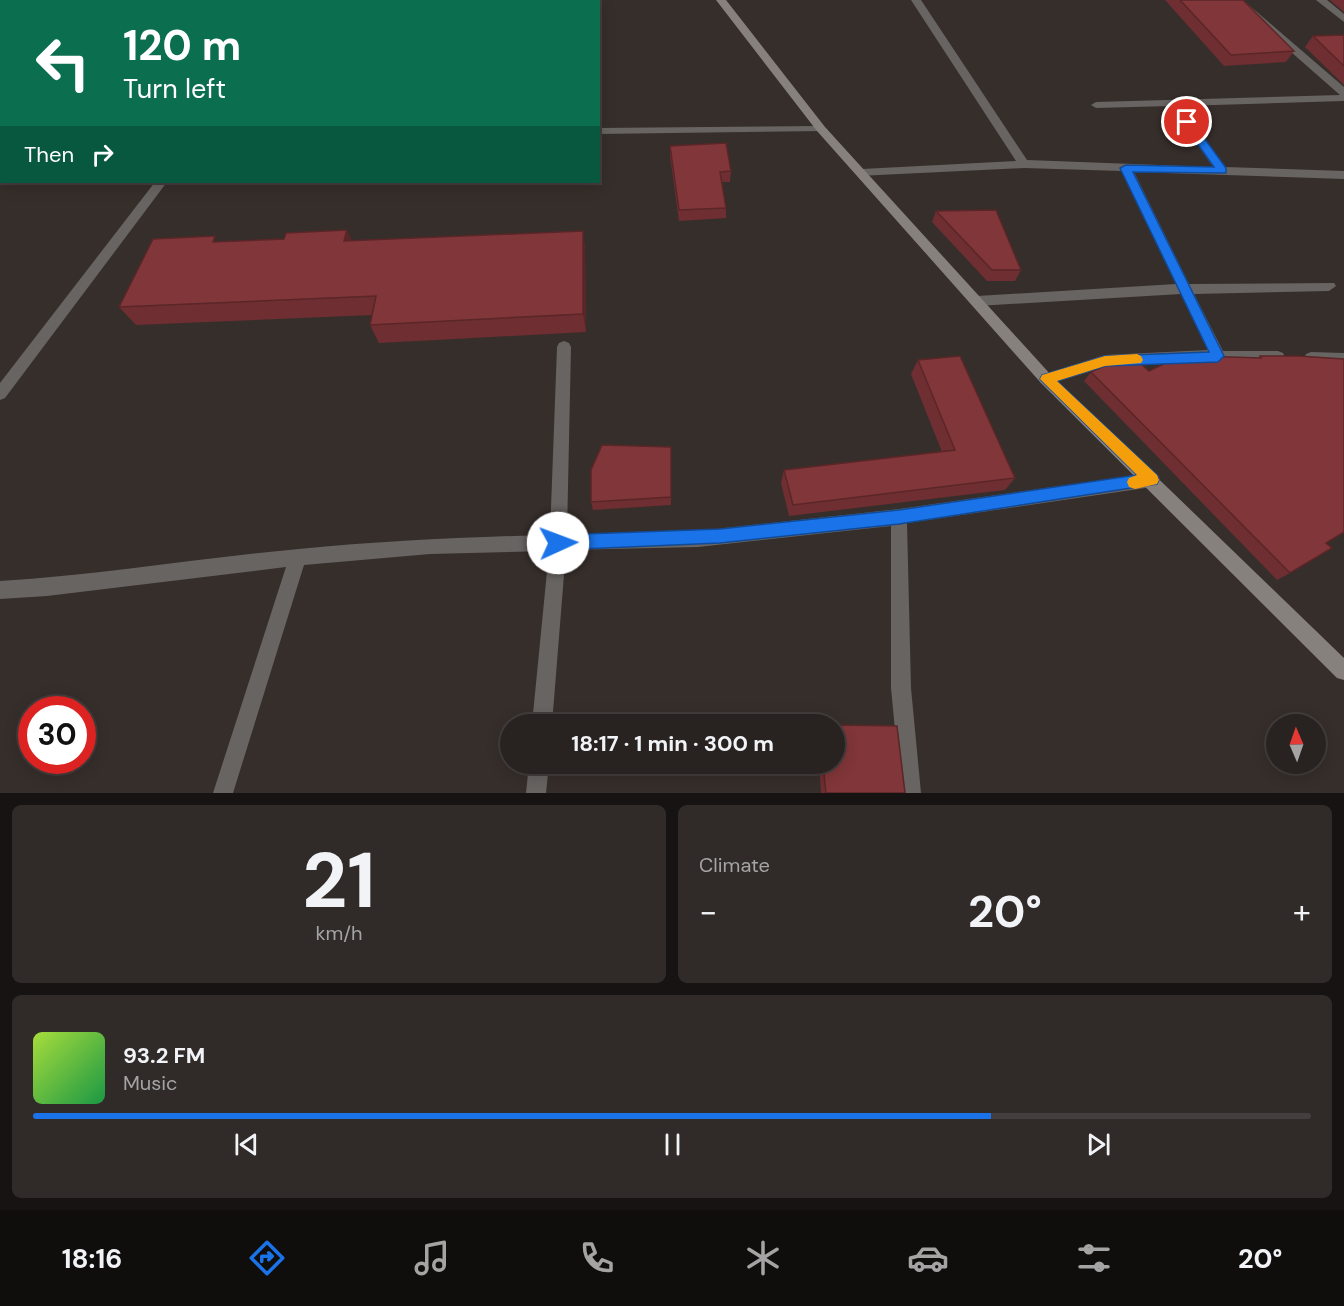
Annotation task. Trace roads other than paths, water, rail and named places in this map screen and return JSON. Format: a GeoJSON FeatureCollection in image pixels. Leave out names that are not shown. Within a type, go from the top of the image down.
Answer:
{"type":"FeatureCollection","features":[{"type":"Feature","properties":{"kind":"street"},"geometry":{"type":"LineString","coordinates":[[721,0],[821,129],[1046,379],[1152,480],[1344,671]]}},
{"type":"Feature","properties":{"kind":"street"},"geometry":{"type":"LineString","coordinates":[[916,0],[1024,164]]}},
{"type":"Feature","properties":{"kind":"street"},"geometry":{"type":"LineString","coordinates":[[1237,0],[1344,93]]}},
{"type":"Feature","properties":{"kind":"street"},"geometry":{"type":"LineString","coordinates":[[1321,0],[1344,19]]}},
{"type":"Feature","properties":{"kind":"street"},"geometry":{"type":"LineString","coordinates":[[1096,105],[1344,98]]}},
{"type":"Feature","properties":{"kind":"street"},"geometry":{"type":"LineString","coordinates":[[1174,103],[1222,171]]}},
{"type":"Feature","properties":{"kind":"street"},"geometry":{"type":"LineString","coordinates":[[600,131],[821,129]]}},
{"type":"Feature","properties":{"kind":"street"},"geometry":{"type":"LineString","coordinates":[[861,173],[1024,164],[1344,174]]}},
{"type":"Feature","properties":{"kind":"street"},"geometry":{"type":"LineString","coordinates":[[1126,168],[1218,356]]}},
{"type":"Feature","properties":{"kind":"street"},"geometry":{"type":"LineString","coordinates":[[0,394],[160,183]]}},
{"type":"Feature","properties":{"kind":"street"},"geometry":{"type":"LineString","coordinates":[[977,301],[1184,288],[1329,286]]}},
{"type":"Feature","properties":{"kind":"street"},"geometry":{"type":"LineString","coordinates":[[543,714],[558,543],[564,347]]}},
{"type":"Feature","properties":{"kind":"street"},"geometry":{"type":"LineString","coordinates":[[1046,379],[1105,361],[1218,356],[1344,359]]}},
{"type":"Feature","properties":{"kind":"street"},"geometry":{"type":"LineString","coordinates":[[0,590],[47,587],[298,557],[430,546],[698,538],[899,517],[1152,480]]}},
{"type":"Feature","properties":{"kind":"street"},"geometry":{"type":"LineString","coordinates":[[899,517],[901,688],[911,793]]}},
{"type":"Feature","properties":{"kind":"street"},"geometry":{"type":"LineString","coordinates":[[223,793],[298,557]]}},
{"type":"Feature","properties":{"kind":"street"},"geometry":{"type":"LineString","coordinates":[[536,793],[538,774]]}}]}
